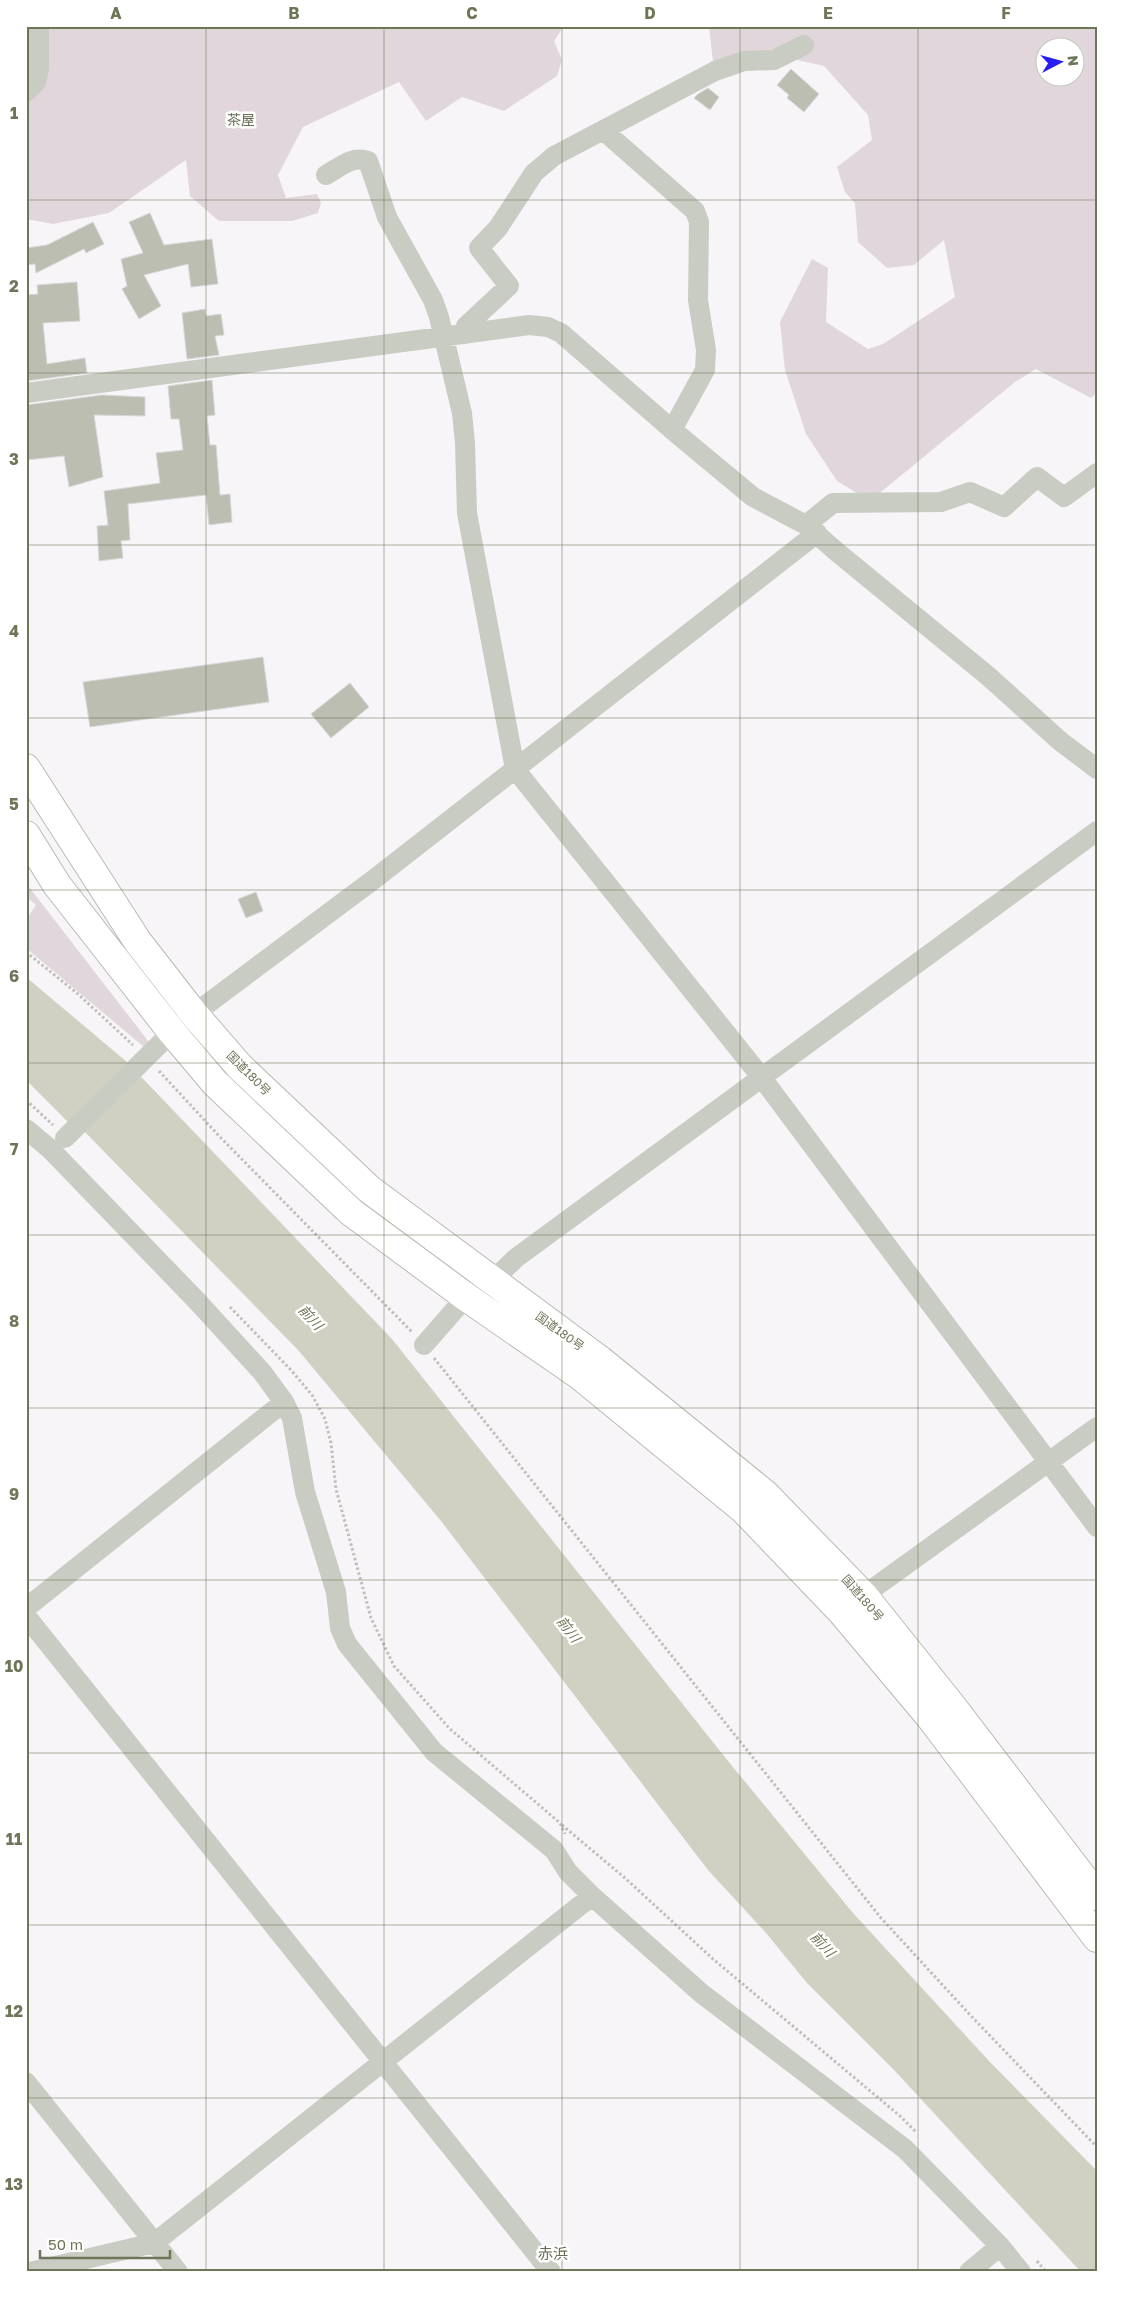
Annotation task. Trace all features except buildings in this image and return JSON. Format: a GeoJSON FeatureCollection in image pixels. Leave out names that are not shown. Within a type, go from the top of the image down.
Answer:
{"type":"FeatureCollection","features":[{"type":"Feature","properties":{"kind":"highway","name":"国道180号"},"geometry":{"type":"LineString","coordinates":[[26,768],[138,942],[194,1014],[240,1067],[369,1189],[600,1360],[765,1494],[864,1596],[952,1706],[1097,1896]]}},
{"type":"Feature","properties":{"kind":"highway","name":"国道180号"},"geometry":{"type":"LineString","coordinates":[[26,835],[57,885],[172,1032],[215,1083],[351,1212],[466,1297],[579,1375],[744,1510],[841,1611],[930,1717],[1097,1938]]}},
{"type":"Feature","properties":{"kind":"street"},"geometry":{"type":"LineString","coordinates":[[26,92],[36,82],[39,69],[38,26]]}},
{"type":"Feature","properties":{"kind":"street"},"geometry":{"type":"LineString","coordinates":[[465,334],[466,326],[509,286],[479,248],[498,228],[534,173],[554,156],[715,71],[744,61],[774,60],[804,45]]}},
{"type":"Feature","properties":{"kind":"street"},"geometry":{"type":"LineString","coordinates":[[604,131],[695,211],[699,222],[698,300],[706,350],[705,370],[672,430]]}},
{"type":"Feature","properties":{"kind":"street"},"geometry":{"type":"LineString","coordinates":[[326,175],[354,159],[360,158],[368,161],[387,217],[433,300],[439,317],[462,413],[466,443],[467,513],[515,768],[762,1078],[1097,1527]]}},
{"type":"Feature","properties":{"kind":"street"},"geometry":{"type":"LineString","coordinates":[[26,393],[529,325],[548,327],[561,333],[672,430],[753,496],[812,529],[837,552],[988,676],[1060,741],[1097,769]]}},
{"type":"Feature","properties":{"kind":"street"},"geometry":{"type":"LineString","coordinates":[[67,1136],[144,1062],[172,1032],[377,877],[515,768],[812,529],[833,503],[941,502],[970,492],[1004,507],[1037,476],[1064,497],[1097,473]]}},
{"type":"Feature","properties":{"kind":"street"},"geometry":{"type":"LineString","coordinates":[[424,1345],[466,1297],[492,1280],[516,1258],[1097,831]]}},
{"type":"Feature","properties":{"kind":"street"},"geometry":{"type":"LineString","coordinates":[[26,1129],[50,1149],[197,1301],[262,1372],[284,1402],[292,1418],[305,1492],[336,1592],[340,1628],[347,1644],[434,1752],[554,1850],[568,1872],[592,1896],[701,1993],[905,2150],[1000,2246],[1028,2265]]}},
{"type":"Feature","properties":{"kind":"street"},"geometry":{"type":"LineString","coordinates":[[26,1608],[284,1402]]}},
{"type":"Feature","properties":{"kind":"street"},"geometry":{"type":"LineString","coordinates":[[841,1611],[1097,1427]]}},
{"type":"Feature","properties":{"kind":"street"},"geometry":{"type":"LineString","coordinates":[[26,1616],[551,2272]]}},
{"type":"Feature","properties":{"kind":"street"},"geometry":{"type":"LineString","coordinates":[[30,2272],[154,2243],[592,1896]]}},
{"type":"Feature","properties":{"kind":"street"},"geometry":{"type":"LineString","coordinates":[[26,2082],[178,2272]]}},
{"type":"Feature","properties":{"kind":"street"},"geometry":{"type":"LineString","coordinates":[[969,2272],[1000,2246]]}},
{"type":"Feature","properties":{"kind":"path"},"geometry":{"type":"LineString","coordinates":[[26,952],[78,994],[424,1345],[519,1467],[881,1918],[972,2017],[1097,2147]]}},
{"type":"Feature","properties":{"kind":"path"},"geometry":{"type":"LineString","coordinates":[[26,1100],[67,1136]]}},
{"type":"Feature","properties":{"kind":"path"},"geometry":{"type":"LineString","coordinates":[[230,1306],[291,1370],[312,1395],[325,1419],[331,1443],[336,1489],[371,1618],[394,1666],[450,1729],[625,1878],[713,1959],[900,2116],[920,2136]]}},
{"type":"Feature","properties":{"kind":"path"},"geometry":{"type":"LineString","coordinates":[[560,1823],[567,1839]]}},
{"type":"Feature","properties":{"kind":"path"},"geometry":{"type":"LineString","coordinates":[[1028,2265],[1046,2272]]}},
{"type":"Feature","properties":{"kind":"shaded area"},"geometry":{"type":"Polygon","coordinates":[[[26,26],[564,26],[554,41],[562,60],[557,76],[504,111],[462,97],[426,121],[399,82],[303,127],[278,175],[286,198],[317,194],[321,203],[318,213],[292,221],[219,221],[190,196],[186,160],[109,213],[53,224],[26,219],[26,26]]]}},
{"type":"Feature","properties":{"kind":"shaded area"},"geometry":{"type":"Polygon","coordinates":[[[709,26],[1097,26],[1097,392],[1091,398],[1036,369],[1015,382],[870,501],[837,481],[806,434],[785,370],[780,322],[812,259],[828,268],[826,322],[868,349],[883,344],[955,297],[944,240],[914,265],[887,268],[858,242],[855,203],[845,192],[837,167],[872,140],[868,115],[824,66],[784,57],[713,62],[709,26]]]}},
{"type":"Feature","properties":{"kind":"shaded area"},"geometry":{"type":"Polygon","coordinates":[[[26,883],[152,1046],[144,1047],[26,948],[26,920],[36,905],[26,897],[26,883]]]}},
{"type":"Feature","properties":{"kind":"water","name":"前川"},"geometry":{"type":"Polygon","coordinates":[[[26,977],[127,1062],[392,1339],[728,1761],[853,1913],[989,2061],[1097,2171],[1097,2272],[1081,2272],[895,2071],[807,1983],[766,1933],[708,1870],[441,1521],[298,1350],[81,1128],[72,1126],[26,1080],[26,977]]]}},
{"type":"Feature","properties":{"kind":"district","name":"茶屋"},"geometry":{"type":"Point","coordinates":[241,119]}},
{"type":"Feature","properties":{"kind":"district","name":"赤浜"},"geometry":{"type":"Point","coordinates":[553,2253]}}]}
